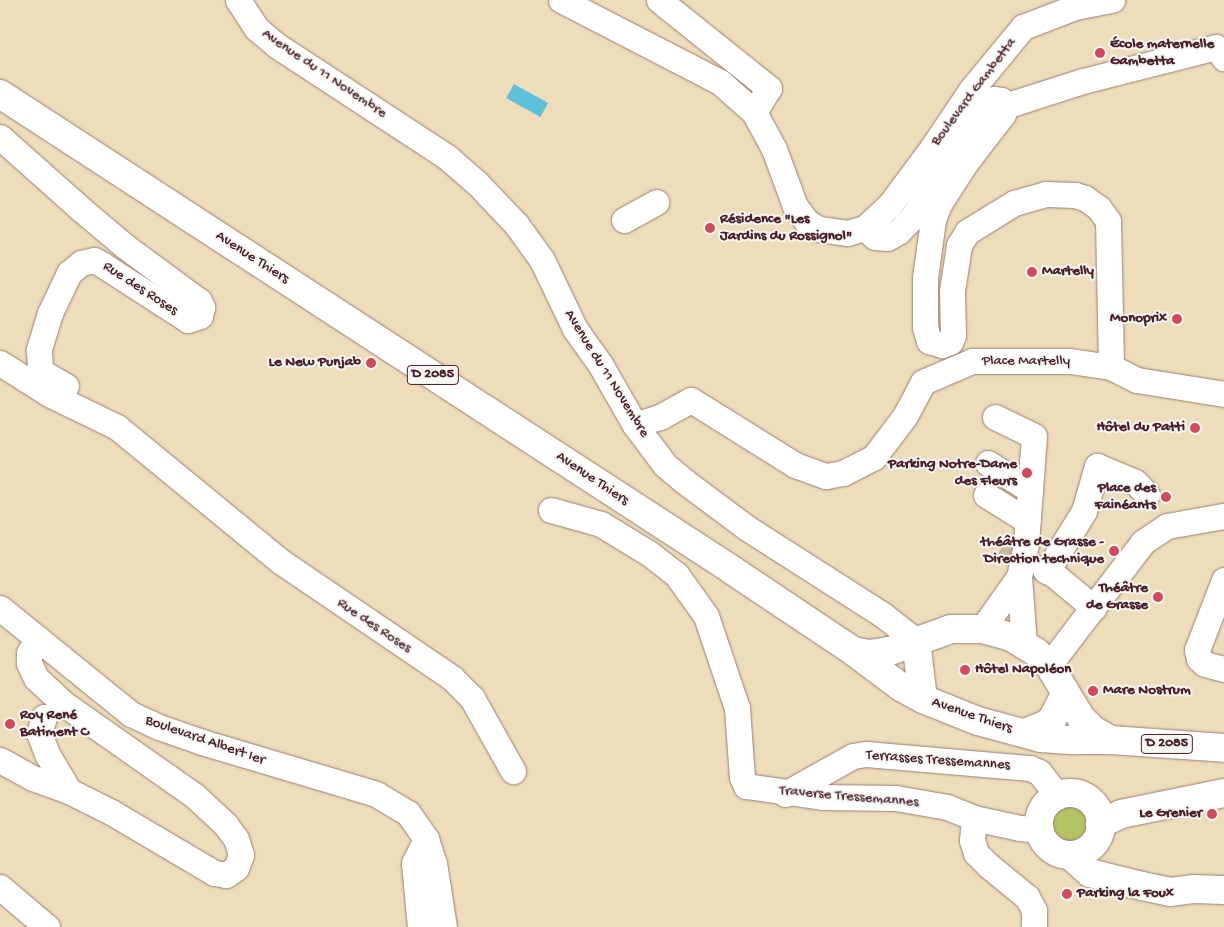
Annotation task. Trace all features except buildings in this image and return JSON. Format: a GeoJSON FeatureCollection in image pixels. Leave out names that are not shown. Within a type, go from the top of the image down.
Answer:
{"type":"FeatureCollection","features":[{"type":"Feature","properties":{"kind":"main road","name":"Avenue Thiers"},"geometry":{"type":"LineString","coordinates":[[4,103],[853,651],[901,687],[923,699],[960,715],[1025,734],[1073,740],[1110,740],[1224,748]]}},
{"type":"Feature","properties":{"kind":"main road","name":"D 2085"},"geometry":{"type":"LineString","coordinates":[[853,651],[877,653],[890,651],[951,629],[982,629],[1024,644],[1049,665],[1081,718],[1093,730],[1110,740]]}},
{"type":"Feature","properties":{"kind":"main road"},"geometry":{"type":"LineString","coordinates":[[916,641],[923,699]]}},
{"type":"Feature","properties":{"kind":"main road"},"geometry":{"type":"LineString","coordinates":[[1025,734],[1047,724],[1053,718],[1065,694]]}},
{"type":"Feature","properties":{"kind":"main road"},"geometry":{"type":"LineString","coordinates":[[1070,855],[1089,849],[1099,831],[1121,814],[1224,792]]}},
{"type":"Feature","properties":{"kind":"main road"},"geometry":{"type":"LineString","coordinates":[[1153,806],[1104,798],[1071,796],[1050,801],[1040,818],[1039,830],[1046,844],[1053,850],[1070,855],[1090,873],[1170,892],[1193,889],[1224,890]]}},
{"type":"Feature","properties":{"kind":"main road"},"geometry":{"type":"LineString","coordinates":[[1071,796],[1096,808],[1099,831],[1106,856],[1119,864],[1193,889]]}},
{"type":"Feature","properties":{"kind":"street","name":"Avenue du 11 Novembre"},"geometry":{"type":"LineString","coordinates":[[238,0],[256,28],[276,44],[447,158],[477,183],[516,224],[542,260],[575,329],[600,364],[635,425],[665,465],[747,528],[883,615],[916,641]]}},
{"type":"Feature","properties":{"kind":"street"},"geometry":{"type":"LineString","coordinates":[[561,0],[720,82],[754,112],[774,149],[795,206],[807,222],[819,229],[847,233],[865,228],[875,237],[887,238],[898,232],[911,219],[988,101],[994,99],[1001,100],[1005,106],[1004,114],[966,162],[944,195],[933,220],[925,278],[925,327],[929,341],[942,345],[950,342],[953,335],[952,291],[958,245],[967,232],[1014,203],[1046,194],[1075,195],[1085,198],[1099,208],[1108,221],[1111,367]]}},
{"type":"Feature","properties":{"kind":"street"},"geometry":{"type":"LineString","coordinates":[[659,0],[768,88],[754,112]]}},
{"type":"Feature","properties":{"kind":"street","name":"Boulevard Gambetta"},"geometry":{"type":"LineString","coordinates":[[865,228],[889,206],[932,148],[971,90],[998,54],[1023,26],[1079,4],[1112,0]]}},
{"type":"Feature","properties":{"kind":"street"},"geometry":{"type":"LineString","coordinates":[[1005,106],[1083,81],[1220,52]]}},
{"type":"Feature","properties":{"kind":"street","name":"Rue des Roses"},"geometry":{"type":"LineString","coordinates":[[0,137],[89,217],[198,301],[202,307],[200,316],[188,320],[94,260],[81,264],[69,272],[50,313],[39,350],[40,371],[74,390],[280,561],[452,678],[472,698],[513,771]]}},
{"type":"Feature","properties":{"kind":"street"},"geometry":{"type":"LineString","coordinates":[[624,220],[656,202]]}},
{"type":"Feature","properties":{"kind":"street","name":"Place Martelly"},"geometry":{"type":"LineString","coordinates":[[635,425],[660,417],[691,400],[795,466],[826,476],[843,474],[874,457],[904,416],[923,382],[972,361],[1070,361],[1111,367],[1137,380],[1224,394]]}},
{"type":"Feature","properties":{"kind":"street","name":"Rue des Roses"},"geometry":{"type":"LineString","coordinates":[[0,363],[49,394],[117,427]]}},
{"type":"Feature","properties":{"kind":"street"},"geometry":{"type":"LineString","coordinates":[[1024,644],[1018,577],[1030,489],[1034,436],[988,455],[1030,489]]}},
{"type":"Feature","properties":{"kind":"street"},"geometry":{"type":"LineString","coordinates":[[1094,608],[1046,570],[1084,511],[1098,466],[1134,482],[1147,494]]}},
{"type":"Feature","properties":{"kind":"street"},"geometry":{"type":"LineString","coordinates":[[1020,602],[1036,564],[1073,491]]}},
{"type":"Feature","properties":{"kind":"street","name":"Traverse Tressemannes"},"geometry":{"type":"LineString","coordinates":[[551,510],[601,524],[650,554],[676,574],[706,616],[737,708],[742,777],[746,786],[785,794],[822,797],[896,798],[947,807],[974,818],[1039,830]]}},
{"type":"Feature","properties":{"kind":"street"},"geometry":{"type":"LineString","coordinates":[[1049,665],[1143,542],[1167,526],[1224,516]]}},
{"type":"Feature","properties":{"kind":"street"},"geometry":{"type":"LineString","coordinates":[[982,629],[1018,577]]}},
{"type":"Feature","properties":{"kind":"street"},"geometry":{"type":"LineString","coordinates":[[1224,580],[1196,650],[1199,659],[1205,664],[1224,669]]}},
{"type":"Feature","properties":{"kind":"street","name":"Boulevard Albert Ier"},"geometry":{"type":"LineString","coordinates":[[0,608],[131,714],[159,727],[202,742],[376,794],[408,813],[426,840],[434,863],[444,927]]}},
{"type":"Feature","properties":{"kind":"street"},"geometry":{"type":"LineString","coordinates":[[0,760],[34,778],[69,791],[112,812],[214,873],[226,876],[236,868],[241,855],[236,839],[226,824],[195,796],[64,704],[36,678],[29,663],[30,653],[38,638]]}},
{"type":"Feature","properties":{"kind":"street"},"geometry":{"type":"LineString","coordinates":[[44,717],[39,732],[47,754],[69,791]]}},
{"type":"Feature","properties":{"kind":"street","name":"Terrasses Tressemannes"},"geometry":{"type":"LineString","coordinates":[[785,794],[852,756],[866,754],[1030,768],[1039,772],[1071,796]]}},
{"type":"Feature","properties":{"kind":"street"},"geometry":{"type":"LineString","coordinates":[[974,818],[972,840],[976,853],[1027,897],[1034,910],[1034,927]]}},
{"type":"Feature","properties":{"kind":"street"},"geometry":{"type":"LineString","coordinates":[[420,927],[414,862],[426,840]]}},
{"type":"Feature","properties":{"kind":"street"},"geometry":{"type":"LineString","coordinates":[[0,886],[47,927]]}},
{"type":"Feature","properties":{"kind":"green space"},"geometry":{"type":"Polygon","coordinates":[[[1070,805],[1084,810],[1089,824],[1084,838],[1070,843],[1056,838],[1051,824],[1056,810],[1070,805]]]}},
{"type":"Feature","properties":{"kind":"water"},"geometry":{"type":"Polygon","coordinates":[[[514,84],[548,103],[540,117],[506,98],[514,84]]]}},
{"type":"Feature","properties":{"kind":"tunnel"},"geometry":{"type":"LineString","coordinates":[[1001,548],[1042,569]]}},
{"type":"Feature","properties":{"kind":"place","name":"École maternelle Gambetta"},"geometry":{"type":"Point","coordinates":[1100,53]}},
{"type":"Feature","properties":{"kind":"place","name":"Résidence \"Les Jardins du Rossignol\""},"geometry":{"type":"Point","coordinates":[710,228]}},
{"type":"Feature","properties":{"kind":"place","name":"Martelly"},"geometry":{"type":"Point","coordinates":[1032,272]}},
{"type":"Feature","properties":{"kind":"place","name":"Monoprix"},"geometry":{"type":"Point","coordinates":[1177,319]}},
{"type":"Feature","properties":{"kind":"place","name":"Le New Punjab"},"geometry":{"type":"Point","coordinates":[371,363]}},
{"type":"Feature","properties":{"kind":"place","name":"Hôtel du Patti"},"geometry":{"type":"Point","coordinates":[1195,428]}},
{"type":"Feature","properties":{"kind":"place","name":"Parking Notre-Dame des Fleurs"},"geometry":{"type":"Point","coordinates":[1027,473]}},
{"type":"Feature","properties":{"kind":"place","name":"Place des Fainéants"},"geometry":{"type":"Point","coordinates":[1166,497]}},
{"type":"Feature","properties":{"kind":"place","name":"théâtre de Grasse - Direction technique"},"geometry":{"type":"Point","coordinates":[1114,551]}},
{"type":"Feature","properties":{"kind":"place","name":"Théâtre de Grasse"},"geometry":{"type":"Point","coordinates":[1158,597]}},
{"type":"Feature","properties":{"kind":"place","name":"Hôtel Napoléon"},"geometry":{"type":"Point","coordinates":[965,670]}},
{"type":"Feature","properties":{"kind":"place","name":"Mare Nostrum"},"geometry":{"type":"Point","coordinates":[1093,691]}},
{"type":"Feature","properties":{"kind":"place","name":"Roy René Batiment C"},"geometry":{"type":"Point","coordinates":[10,724]}},
{"type":"Feature","properties":{"kind":"place","name":"Le Grenier"},"geometry":{"type":"Point","coordinates":[1212,814]}},
{"type":"Feature","properties":{"kind":"place","name":"Parking la Foux"},"geometry":{"type":"Point","coordinates":[1067,894]}}]}
